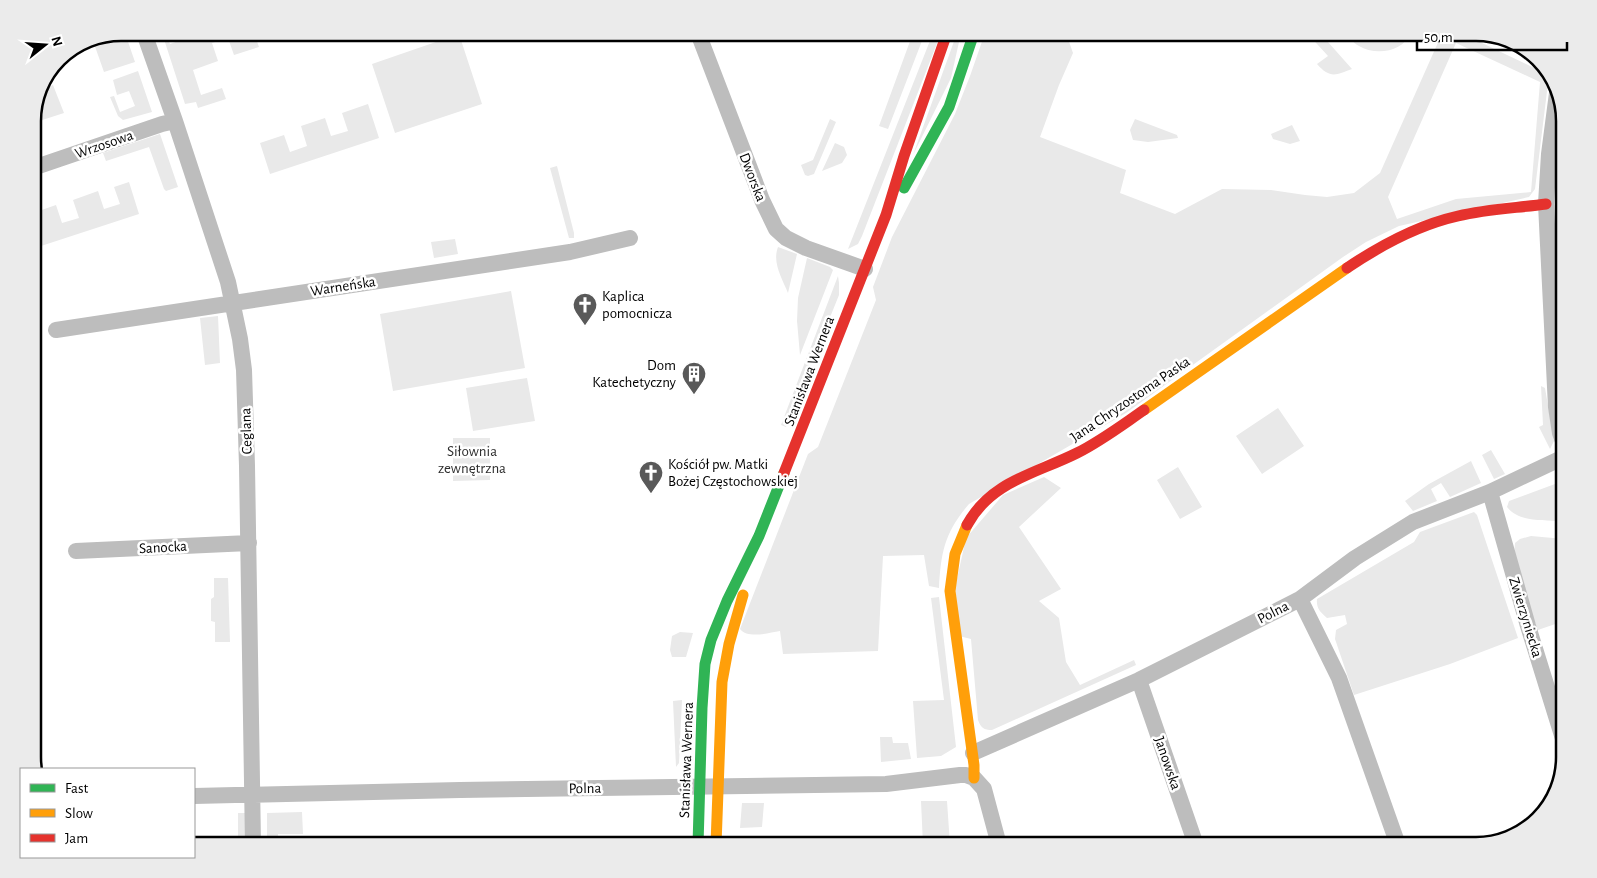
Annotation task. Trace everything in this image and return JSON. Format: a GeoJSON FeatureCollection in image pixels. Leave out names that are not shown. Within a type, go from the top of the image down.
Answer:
{"type":"FeatureCollection","features":[{"type":"Feature","properties":{"kind":"street","name":"Ceglana"},"geometry":{"type":"LineString","coordinates":[[147,41],[228,282],[234,303],[244,370],[249,543],[253,837]]}},
{"type":"Feature","properties":{"kind":"street","name":"Dworska"},"geometry":{"type":"LineString","coordinates":[[701,41],[762,200],[776,228],[786,238],[806,248],[864,270]]}},
{"type":"Feature","properties":{"kind":"street","name":"Stanisława Wernera"},"geometry":{"type":"LineString","coordinates":[[698,837],[702,708],[705,664],[711,640],[727,601],[759,536],[886,215],[904,156],[944,41]]}},
{"type":"Feature","properties":{"kind":"street","name":"Stanisława Wernera"},"geometry":{"type":"LineString","coordinates":[[886,215],[914,171],[949,107],[971,41]]}},
{"type":"Feature","properties":{"kind":"street","name":"Wrzosowa"},"geometry":{"type":"LineString","coordinates":[[41,165],[162,124],[175,122]]}},
{"type":"Feature","properties":{"kind":"street"},"geometry":{"type":"LineString","coordinates":[[1556,137],[1547,180],[1546,204],[1556,407]]}},
{"type":"Feature","properties":{"kind":"street","name":"Jana Chryzostoma Paska"},"geometry":{"type":"LineString","coordinates":[[974,778],[973,753],[961,683],[951,598],[951,577],[956,549],[963,531],[976,508],[1004,486],[1098,442],[1325,283],[1376,249],[1404,234],[1456,216],[1546,204]]}},
{"type":"Feature","properties":{"kind":"street","name":"Warneńska"},"geometry":{"type":"LineString","coordinates":[[56,330],[570,252],[630,238]]}},
{"type":"Feature","properties":{"kind":"street","name":"Polna"},"geometry":{"type":"LineString","coordinates":[[973,753],[1139,680],[1300,599],[1355,558],[1413,522],[1490,492],[1556,461]]}},
{"type":"Feature","properties":{"kind":"street","name":"Zwierzyniecka"},"geometry":{"type":"LineString","coordinates":[[1490,492],[1556,716]]}},
{"type":"Feature","properties":{"kind":"street","name":"Stanisława Wernera"},"geometry":{"type":"LineString","coordinates":[[716,837],[724,664],[759,536]]}},
{"type":"Feature","properties":{"kind":"street","name":"Sanocka"},"geometry":{"type":"LineString","coordinates":[[76,551],[249,543]]}},
{"type":"Feature","properties":{"kind":"street"},"geometry":{"type":"LineString","coordinates":[[1300,599],[1339,678],[1395,837]]}},
{"type":"Feature","properties":{"kind":"street","name":"Janowska"},"geometry":{"type":"LineString","coordinates":[[1139,680],[1193,837]]}},
{"type":"Feature","properties":{"kind":"street","name":"Polna"},"geometry":{"type":"LineString","coordinates":[[195,796],[886,784],[960,775],[974,778]]}},
{"type":"Feature","properties":{"kind":"street"},"geometry":{"type":"LineString","coordinates":[[974,778],[984,789],[997,837]]}},
{"type":"Feature","properties":{"kind":"green space"},"geometry":{"type":"Polygon","coordinates":[[[128,41],[135,62],[104,72],[95,46],[128,41]]]}},
{"type":"Feature","properties":{"kind":"green space"},"geometry":{"type":"Polygon","coordinates":[[[165,41],[169,41],[170,44],[178,41],[218,41],[212,43],[218,61],[193,70],[201,95],[222,88],[226,99],[198,108],[196,102],[185,104],[165,41]]]}},
{"type":"Feature","properties":{"kind":"green space"},"geometry":{"type":"Polygon","coordinates":[[[229,41],[257,41],[259,47],[234,55],[229,41]]]}},
{"type":"Feature","properties":{"kind":"green space"},"geometry":{"type":"Polygon","coordinates":[[[439,41],[461,41],[482,104],[395,133],[372,64],[439,41]]]}},
{"type":"Feature","properties":{"kind":"green space"},"geometry":{"type":"Polygon","coordinates":[[[910,41],[922,41],[888,129],[879,126],[910,41]]]}},
{"type":"Feature","properties":{"kind":"green space"},"geometry":{"type":"Polygon","coordinates":[[[930,41],[938,41],[862,236],[858,244],[848,249],[930,41]]]}},
{"type":"Feature","properties":{"kind":"green space"},"geometry":{"type":"Polygon","coordinates":[[[954,41],[959,41],[951,78],[913,155],[954,41]]]}},
{"type":"Feature","properties":{"kind":"green space"},"geometry":{"type":"Polygon","coordinates":[[[982,41],[1069,41],[1073,53],[1040,137],[1126,170],[1120,193],[1175,214],[1222,189],[1271,190],[1327,197],[1354,193],[1380,173],[1439,41],[1478,41],[1537,69],[1548,86],[1535,189],[1529,197],[1399,226],[1366,242],[1126,413],[969,504],[949,533],[941,563],[939,588],[929,586],[924,555],[883,556],[878,651],[783,654],[780,631],[753,635],[740,629],[808,454],[818,447],[876,300],[873,287],[892,237],[955,114],[982,41]],[[1456,43],[1388,197],[1397,219],[1456,199],[1531,192],[1540,82],[1456,43]]]}},
{"type":"Feature","properties":{"kind":"green space"},"geometry":{"type":"Polygon","coordinates":[[[1314,41],[1327,41],[1352,69],[1342,73],[1330,74],[1326,72],[1317,64],[1328,56],[1314,41]]]}},
{"type":"Feature","properties":{"kind":"green space"},"geometry":{"type":"Polygon","coordinates":[[[1405,41],[1395,48],[1381,51],[1366,49],[1353,42],[1405,41]]]}},
{"type":"Feature","properties":{"kind":"green space"},"geometry":{"type":"Polygon","coordinates":[[[138,71],[152,112],[123,120],[118,116],[110,97],[114,96],[120,112],[135,106],[129,91],[117,95],[113,80],[138,71]]]}},
{"type":"Feature","properties":{"kind":"green space"},"geometry":{"type":"Polygon","coordinates":[[[53,85],[64,113],[41,120],[44,100],[49,87],[53,85]]]}},
{"type":"Feature","properties":{"kind":"green space"},"geometry":{"type":"Polygon","coordinates":[[[368,104],[379,138],[270,174],[260,143],[284,135],[290,152],[307,146],[301,126],[325,118],[331,136],[348,131],[342,113],[368,104]]]}},
{"type":"Feature","properties":{"kind":"green space"},"geometry":{"type":"Polygon","coordinates":[[[830,119],[836,122],[814,174],[805,175],[801,165],[813,160],[830,119]]]}},
{"type":"Feature","properties":{"kind":"green space"},"geometry":{"type":"Polygon","coordinates":[[[1135,119],[1177,135],[1178,138],[1148,142],[1133,140],[1130,130],[1135,119]]]}},
{"type":"Feature","properties":{"kind":"green space"},"geometry":{"type":"Polygon","coordinates":[[[1292,125],[1300,141],[1290,144],[1273,139],[1271,134],[1292,125]]]}},
{"type":"Feature","properties":{"kind":"green space"},"geometry":{"type":"Polygon","coordinates":[[[160,134],[178,187],[166,191],[164,189],[149,147],[106,161],[103,153],[160,134]]]}},
{"type":"Feature","properties":{"kind":"green space"},"geometry":{"type":"Polygon","coordinates":[[[835,143],[844,147],[847,155],[842,163],[822,171],[835,143]]]}},
{"type":"Feature","properties":{"kind":"green space"},"geometry":{"type":"Polygon","coordinates":[[[557,166],[574,238],[569,238],[550,168],[557,166]]]}},
{"type":"Feature","properties":{"kind":"green space"},"geometry":{"type":"Polygon","coordinates":[[[129,182],[139,214],[41,246],[41,210],[56,205],[62,223],[79,218],[73,200],[98,191],[104,209],[120,204],[114,187],[129,182]]]}},
{"type":"Feature","properties":{"kind":"green space"},"geometry":{"type":"Polygon","coordinates":[[[455,239],[458,254],[434,258],[431,242],[455,239]]]}},
{"type":"Feature","properties":{"kind":"green space"},"geometry":{"type":"Polygon","coordinates":[[[778,247],[797,254],[788,293],[777,265],[776,253],[778,247]]]}},
{"type":"Feature","properties":{"kind":"green space"},"geometry":{"type":"Polygon","coordinates":[[[807,258],[833,270],[800,355],[797,321],[798,298],[807,258]]]}},
{"type":"Feature","properties":{"kind":"green space"},"geometry":{"type":"Polygon","coordinates":[[[838,276],[839,295],[786,427],[781,425],[838,276]]]}},
{"type":"Feature","properties":{"kind":"green space"},"geometry":{"type":"Polygon","coordinates":[[[511,291],[525,368],[393,391],[380,314],[511,291]]]}},
{"type":"Feature","properties":{"kind":"green space"},"geometry":{"type":"Polygon","coordinates":[[[218,316],[220,363],[205,365],[200,318],[218,316]]]}},
{"type":"Feature","properties":{"kind":"green space"},"geometry":{"type":"Polygon","coordinates":[[[527,378],[535,421],[473,431],[466,388],[527,378]]]}},
{"type":"Feature","properties":{"kind":"green space"},"geometry":{"type":"Polygon","coordinates":[[[1541,386],[1545,388],[1554,441],[1550,449],[1539,427],[1543,425],[1541,386]]]}},
{"type":"Feature","properties":{"kind":"green space"},"geometry":{"type":"Polygon","coordinates":[[[1278,408],[1304,446],[1262,474],[1236,436],[1278,408]]]}},
{"type":"Feature","properties":{"kind":"green space","name":"Siłownia zewnętrzna"},"geometry":{"type":"Polygon","coordinates":[[[453,438],[490,438],[490,480],[453,481],[453,438]]]}},
{"type":"Feature","properties":{"kind":"green space"},"geometry":{"type":"Polygon","coordinates":[[[1491,450],[1505,474],[1494,479],[1482,455],[1491,450]]]}},
{"type":"Feature","properties":{"kind":"green space"},"geometry":{"type":"Polygon","coordinates":[[[1471,461],[1481,483],[1450,497],[1441,483],[1431,489],[1437,501],[1413,511],[1405,501],[1429,484],[1471,461]]]}},
{"type":"Feature","properties":{"kind":"green space"},"geometry":{"type":"Polygon","coordinates":[[[1178,467],[1202,507],[1180,519],[1157,480],[1178,467]]]}},
{"type":"Feature","properties":{"kind":"green space"},"geometry":{"type":"Polygon","coordinates":[[[1044,477],[1061,488],[1019,527],[1061,589],[1039,601],[1059,618],[1066,662],[1080,685],[1134,660],[1136,665],[992,730],[987,730],[982,727],[978,720],[971,639],[959,636],[955,588],[966,538],[1003,495],[1044,477]]]}},
{"type":"Feature","properties":{"kind":"green space"},"geometry":{"type":"Polygon","coordinates":[[[1556,484],[1556,521],[1524,518],[1507,507],[1509,501],[1556,484]]]}},
{"type":"Feature","properties":{"kind":"green space"},"geometry":{"type":"Polygon","coordinates":[[[1474,512],[1477,515],[1518,638],[1450,664],[1354,695],[1335,639],[1336,630],[1347,624],[1345,615],[1327,618],[1319,610],[1317,599],[1414,542],[1420,532],[1474,512]]]}},
{"type":"Feature","properties":{"kind":"green space"},"geometry":{"type":"Polygon","coordinates":[[[1531,536],[1556,538],[1556,624],[1535,631],[1514,555],[1515,543],[1520,539],[1531,536]]]}},
{"type":"Feature","properties":{"kind":"green space"},"geometry":{"type":"Polygon","coordinates":[[[214,578],[228,578],[230,642],[215,642],[215,622],[211,621],[211,599],[214,597],[214,578]]]}},
{"type":"Feature","properties":{"kind":"green space"},"geometry":{"type":"Polygon","coordinates":[[[939,597],[956,747],[941,756],[917,758],[913,701],[944,700],[931,598],[939,597]]]}},
{"type":"Feature","properties":{"kind":"green space"},"geometry":{"type":"Polygon","coordinates":[[[680,632],[693,633],[686,657],[672,657],[670,650],[672,636],[680,632]]]}},
{"type":"Feature","properties":{"kind":"green space"},"geometry":{"type":"Polygon","coordinates":[[[682,700],[679,763],[676,767],[673,701],[682,700]]]}},
{"type":"Feature","properties":{"kind":"green space"},"geometry":{"type":"Polygon","coordinates":[[[880,737],[892,737],[893,743],[908,743],[911,759],[881,762],[880,737]]]}},
{"type":"Feature","properties":{"kind":"green space"},"geometry":{"type":"Polygon","coordinates":[[[921,801],[947,801],[949,837],[923,837],[921,801]]]}},
{"type":"Feature","properties":{"kind":"green space"},"geometry":{"type":"Polygon","coordinates":[[[742,803],[764,803],[762,827],[740,828],[742,803]]]}},
{"type":"Feature","properties":{"kind":"green space"},"geometry":{"type":"Polygon","coordinates":[[[302,812],[303,834],[278,834],[278,837],[267,837],[267,813],[302,812]]]}},
{"type":"Feature","properties":{"kind":"green space"},"geometry":{"type":"Polygon","coordinates":[[[238,813],[245,813],[245,837],[238,837],[238,813]]]}},
{"type":"Feature","properties":{"kind":"traffic: fast"},"geometry":{"type":"LineString","coordinates":[[904,188],[949,107],[971,41]]}},
{"type":"Feature","properties":{"kind":"traffic: fast"},"geometry":{"type":"LineString","coordinates":[[698,837],[705,664],[711,640],[727,601],[759,536],[784,473]]}},
{"type":"Feature","properties":{"kind":"traffic: slow"},"geometry":{"type":"LineString","coordinates":[[1144,410],[1347,268]]}},
{"type":"Feature","properties":{"kind":"traffic: slow"},"geometry":{"type":"LineString","coordinates":[[967,525],[955,554],[950,591],[974,765],[974,778]]}},
{"type":"Feature","properties":{"kind":"traffic: slow"},"geometry":{"type":"LineString","coordinates":[[716,837],[722,682],[729,644],[743,595]]}},
{"type":"Feature","properties":{"kind":"traffic: jam"},"geometry":{"type":"LineString","coordinates":[[784,473],[886,215],[904,156],[944,41]]}},
{"type":"Feature","properties":{"kind":"traffic: jam"},"geometry":{"type":"LineString","coordinates":[[1347,268],[1373,251],[1400,237],[1443,220],[1480,212],[1546,204]]}},
{"type":"Feature","properties":{"kind":"traffic: jam"},"geometry":{"type":"LineString","coordinates":[[967,525],[988,498],[1001,488],[1086,448],[1144,410]]}},
{"type":"Feature","properties":{"kind":"place","name":"Kaplica pomocnicza"},"geometry":{"type":"Point","coordinates":[585,326]}},
{"type":"Feature","properties":{"kind":"place","name":"Dom Katechetyczny"},"geometry":{"type":"Point","coordinates":[694,395]}},
{"type":"Feature","properties":{"kind":"place","name":"Kościół pw. Matki Bożej Częstochowskiej"},"geometry":{"type":"Point","coordinates":[651,494]}}]}
